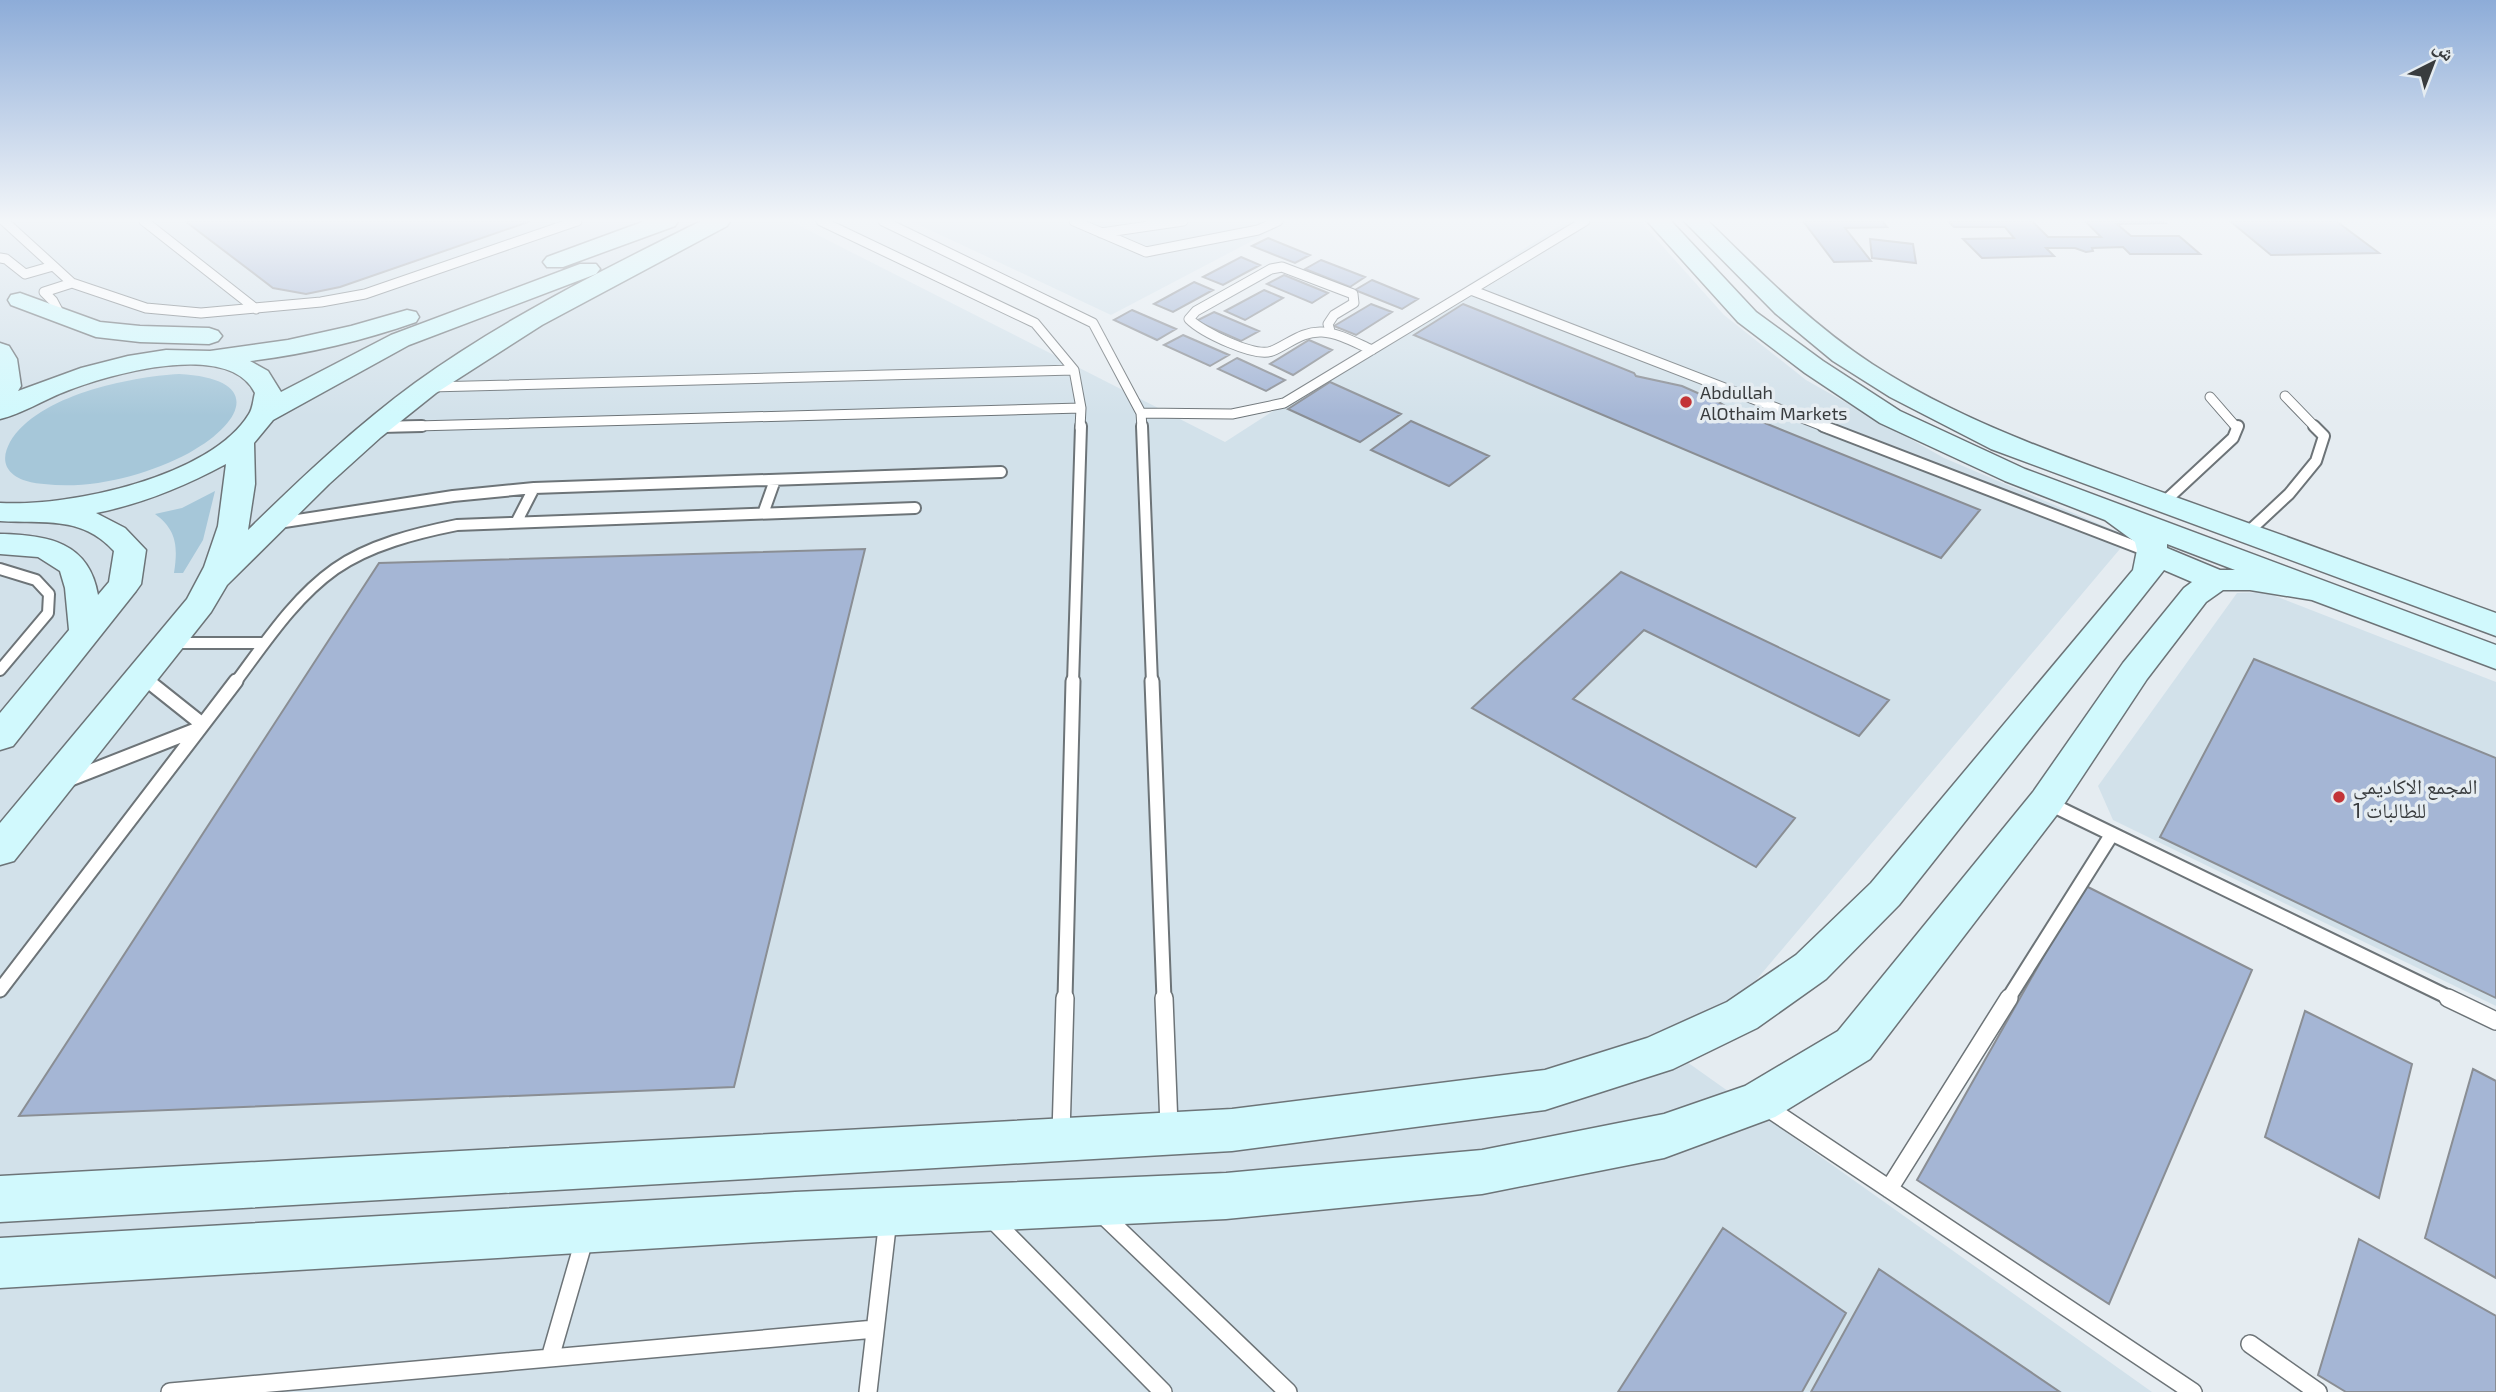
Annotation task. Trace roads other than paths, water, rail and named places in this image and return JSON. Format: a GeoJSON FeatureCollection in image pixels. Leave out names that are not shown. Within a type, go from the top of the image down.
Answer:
{"type":"FeatureCollection","features":[{"type":"Feature","properties":{"kind":"street"},"geometry":{"type":"LineString","coordinates":[[5,286],[55,327],[99,351],[236,364],[258,375],[268,393],[263,414]]}},
{"type":"Feature","properties":{"kind":"street"},"geometry":{"type":"LineString","coordinates":[[0,411],[56,384],[99,370],[142,362],[312,343],[365,330],[492,286]]}},
{"type":"Feature","properties":{"kind":"street"},"geometry":{"type":"LineString","coordinates":[[2,513],[51,512],[105,503],[158,486],[205,465],[240,440],[263,414],[335,373],[400,340],[544,286]]}},
{"type":"Feature","properties":{"kind":"street"},"geometry":{"type":"LineString","coordinates":[[0,850],[199,606],[218,577],[271,524],[375,428],[428,387],[566,300],[593,286]]}},
{"type":"Feature","properties":{"kind":"street"},"geometry":{"type":"LineString","coordinates":[[1718,286],[1747,317],[1890,417],[2015,475],[2496,657]]}},
{"type":"Feature","properties":{"kind":"street"},"geometry":{"type":"LineString","coordinates":[[1763,286],[1796,318],[1843,356],[1924,404],[2001,443],[2496,625]]}},
{"type":"Feature","properties":{"kind":"street"},"geometry":{"type":"LineString","coordinates":[[20,300],[96,329],[199,337],[310,327],[478,291]]}},
{"type":"Feature","properties":{"kind":"street"},"geometry":{"type":"LineString","coordinates":[[0,351],[8,386],[0,397]]}},
{"type":"Feature","properties":{"kind":"street"},"geometry":{"type":"LineString","coordinates":[[218,577],[234,526],[243,472],[240,440]]}},
{"type":"Feature","properties":{"kind":"street"},"geometry":{"type":"LineString","coordinates":[[0,737],[125,584],[130,550],[114,531],[87,519],[51,512]]}},
{"type":"Feature","properties":{"kind":"street"},"geometry":{"type":"LineString","coordinates":[[0,1199],[1232,1130],[1545,1090],[1657,1055],[1742,1015],[1811,968],[1885,894],[2148,572],[2154,554],[2148,535],[2115,513]]}},
{"type":"Feature","properties":{"kind":"street"},"geometry":{"type":"LineString","coordinates":[[0,544],[52,550],[74,566],[86,635]]}},
{"type":"Feature","properties":{"kind":"street"},"geometry":{"type":"LineString","coordinates":[[2154,554],[2216,580],[2250,580],[2316,590]]}},
{"type":"Feature","properties":{"kind":"street"},"geometry":{"type":"LineString","coordinates":[[2,1266],[587,1229],[1226,1196],[1482,1172],[1664,1136],[1759,1102],[1854,1045],[2046,802],[2135,671],[2195,594],[2216,580]]}},
{"type":"Feature","properties":{"kind":"lane"},"geometry":{"type":"LineString","coordinates":[[61,316],[53,301],[44,292],[63,286]]}},
{"type":"Feature","properties":{"kind":"lane"},"geometry":{"type":"LineString","coordinates":[[81,286],[146,308],[201,313],[256,309],[365,294],[388,286]]}},
{"type":"Feature","properties":{"kind":"lane"},"geometry":{"type":"LineString","coordinates":[[227,286],[256,309]]}},
{"type":"Feature","properties":{"kind":"lane"},"geometry":{"type":"LineString","coordinates":[[957,286],[1035,323],[1074,370],[1082,408],[1060,1139]]}},
{"type":"Feature","properties":{"kind":"lane"},"geometry":{"type":"LineString","coordinates":[[1017,286],[1093,323],[1141,413],[1170,1133]]}},
{"type":"Feature","properties":{"kind":"lane"},"geometry":{"type":"LineString","coordinates":[[1241,286],[1196,311],[1189,319],[1194,324],[1263,353],[1271,352],[1307,331],[1329,331],[1372,350]]}},
{"type":"Feature","properties":{"kind":"lane"},"geometry":{"type":"LineString","coordinates":[[1329,331],[1328,324],[1331,319],[1354,303],[1353,294],[1332,286]]}},
{"type":"Feature","properties":{"kind":"lane"},"geometry":{"type":"LineString","coordinates":[[1141,413],[1262,412],[1284,403],[1478,286]]}},
{"type":"Feature","properties":{"kind":"lane"},"geometry":{"type":"LineString","coordinates":[[1471,290],[2154,554]]}},
{"type":"Feature","properties":{"kind":"lane"},"geometry":{"type":"LineString","coordinates":[[428,387],[1074,370]]}},
{"type":"Feature","properties":{"kind":"lane"},"geometry":{"type":"LineString","coordinates":[[2246,534],[2289,495],[2316,461],[2324,436],[2286,396]]}},
{"type":"Feature","properties":{"kind":"lane"},"geometry":{"type":"LineString","coordinates":[[2164,503],[2232,438],[2238,426],[2210,397]]}},
{"type":"Feature","properties":{"kind":"lane"},"geometry":{"type":"LineString","coordinates":[[375,428],[1082,408]]}},
{"type":"Feature","properties":{"kind":"lane"},"geometry":{"type":"LineString","coordinates":[[271,524],[453,495],[534,488],[1000,472]]}},
{"type":"Feature","properties":{"kind":"lane"},"geometry":{"type":"LineString","coordinates":[[764,511],[775,480]]}},
{"type":"Feature","properties":{"kind":"lane"},"geometry":{"type":"LineString","coordinates":[[517,521],[534,488]]}},
{"type":"Feature","properties":{"kind":"lane"},"geometry":{"type":"LineString","coordinates":[[0,990],[290,610],[335,569],[370,551],[432,530],[457,525],[764,511],[915,508]]}},
{"type":"Feature","properties":{"kind":"lane"},"geometry":{"type":"LineString","coordinates":[[0,569],[36,580],[49,594],[48,612],[0,670]]}},
{"type":"Feature","properties":{"kind":"lane"},"geometry":{"type":"LineString","coordinates":[[169,643],[264,643]]}},
{"type":"Feature","properties":{"kind":"lane"},"geometry":{"type":"LineString","coordinates":[[142,676],[200,727]]}},
{"type":"Feature","properties":{"kind":"lane"},"geometry":{"type":"LineString","coordinates":[[52,786],[200,727]]}},
{"type":"Feature","properties":{"kind":"lane"},"geometry":{"type":"LineString","coordinates":[[2046,802],[2496,1021]]}},
{"type":"Feature","properties":{"kind":"lane"},"geometry":{"type":"LineString","coordinates":[[1889,1189],[2112,834]]}},
{"type":"Feature","properties":{"kind":"lane"},"geometry":{"type":"LineString","coordinates":[[0,967],[18,967]]}},
{"type":"Feature","properties":{"kind":"lane"},"geometry":{"type":"LineString","coordinates":[[1759,1102],[2193,1392]]}},
{"type":"Feature","properties":{"kind":"lane"},"geometry":{"type":"LineString","coordinates":[[1090,1203],[1288,1392]]}},
{"type":"Feature","properties":{"kind":"lane"},"geometry":{"type":"LineString","coordinates":[[981,1208],[1163,1392]]}},
{"type":"Feature","properties":{"kind":"lane"},"geometry":{"type":"LineString","coordinates":[[867,1392],[889,1212]]}},
{"type":"Feature","properties":{"kind":"lane"},"geometry":{"type":"LineString","coordinates":[[550,1358],[587,1229]]}},
{"type":"Feature","properties":{"kind":"lane"},"geometry":{"type":"LineString","coordinates":[[170,1392],[875,1329]]}},
{"type":"Feature","properties":{"kind":"lane"},"geometry":{"type":"LineString","coordinates":[[2250,1345],[2318,1392]]}},
{"type":"Feature","properties":{"kind":"place","name":"Abdullah AlOthaim Markets"},"geometry":{"type":"Point","coordinates":[1686,402]}},
{"type":"Feature","properties":{"kind":"place","name":"المجمع الاكاديمي 1 للطالبات"},"geometry":{"type":"Point","coordinates":[2339,797]}}]}
